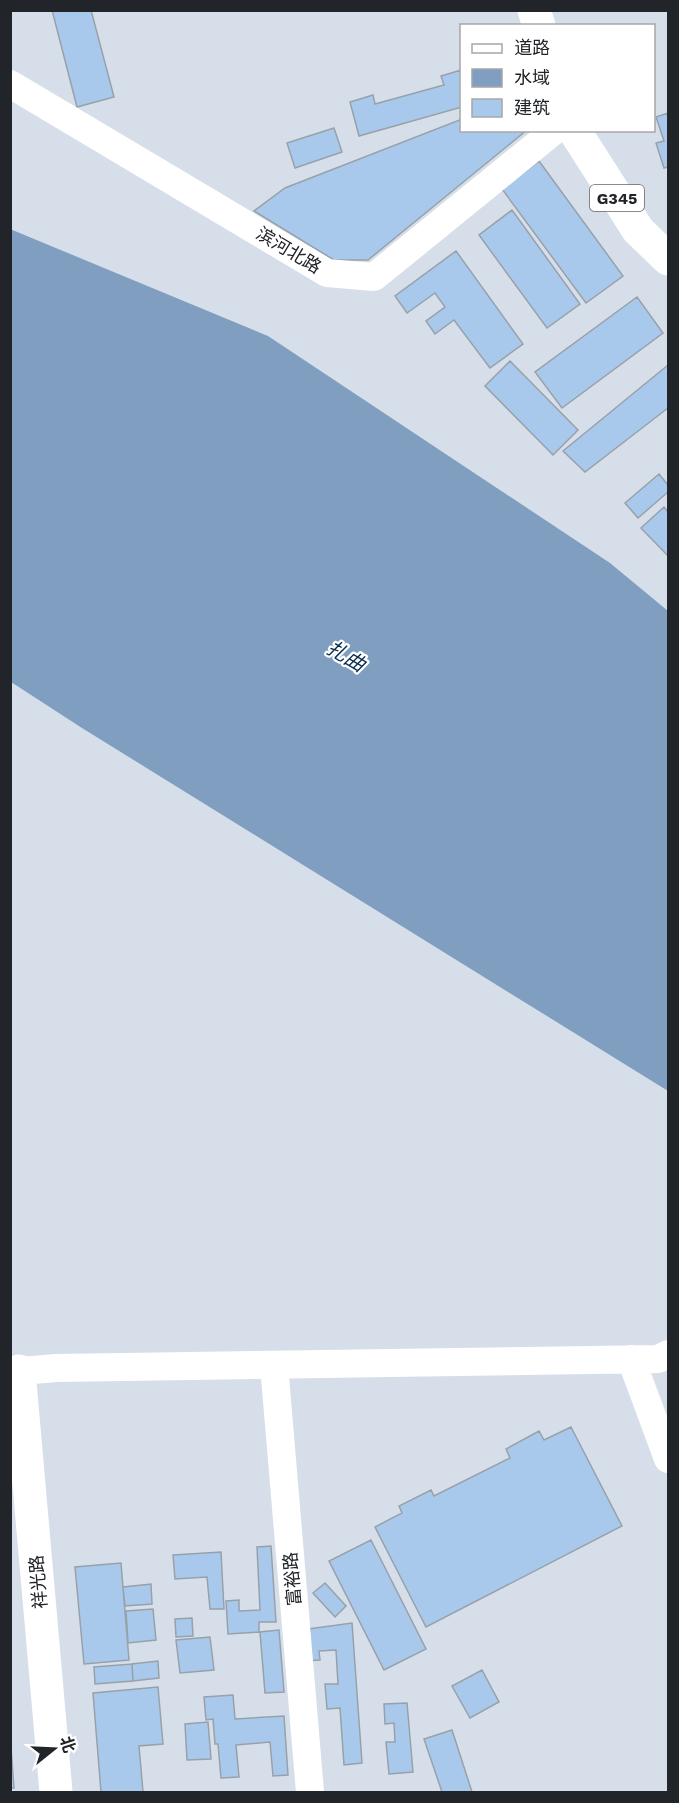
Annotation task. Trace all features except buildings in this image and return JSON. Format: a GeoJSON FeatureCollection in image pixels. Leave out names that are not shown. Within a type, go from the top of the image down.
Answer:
{"type":"FeatureCollection","features":[{"type":"Feature","properties":{"kind":"main road","name":"G345"},"geometry":{"type":"LineString","coordinates":[[575,132],[638,230],[669,259]]}},
{"type":"Feature","properties":{"kind":"main road","name":"祥光路"},"geometry":{"type":"LineString","coordinates":[[15,1371],[56,1792]]}},
{"type":"Feature","properties":{"kind":"street","name":"滨河北路"},"geometry":{"type":"LineString","coordinates":[[10,84],[327,273],[375,278],[553,132]]}},
{"type":"Feature","properties":{"kind":"street"},"geometry":{"type":"LineString","coordinates":[[15,1371],[56,1368],[658,1359],[669,1354]]}},
{"type":"Feature","properties":{"kind":"street"},"geometry":{"type":"LineString","coordinates":[[631,1359],[669,1459]]}},
{"type":"Feature","properties":{"kind":"street","name":"富裕路"},"geometry":{"type":"LineString","coordinates":[[274,1365],[309,1792]]}},
{"type":"Feature","properties":{"kind":"water","name":"扎曲"},"geometry":{"type":"Polygon","coordinates":[[[10,229],[268,336],[610,563],[668,611],[668,1091],[11,682],[10,229]]]}}]}
